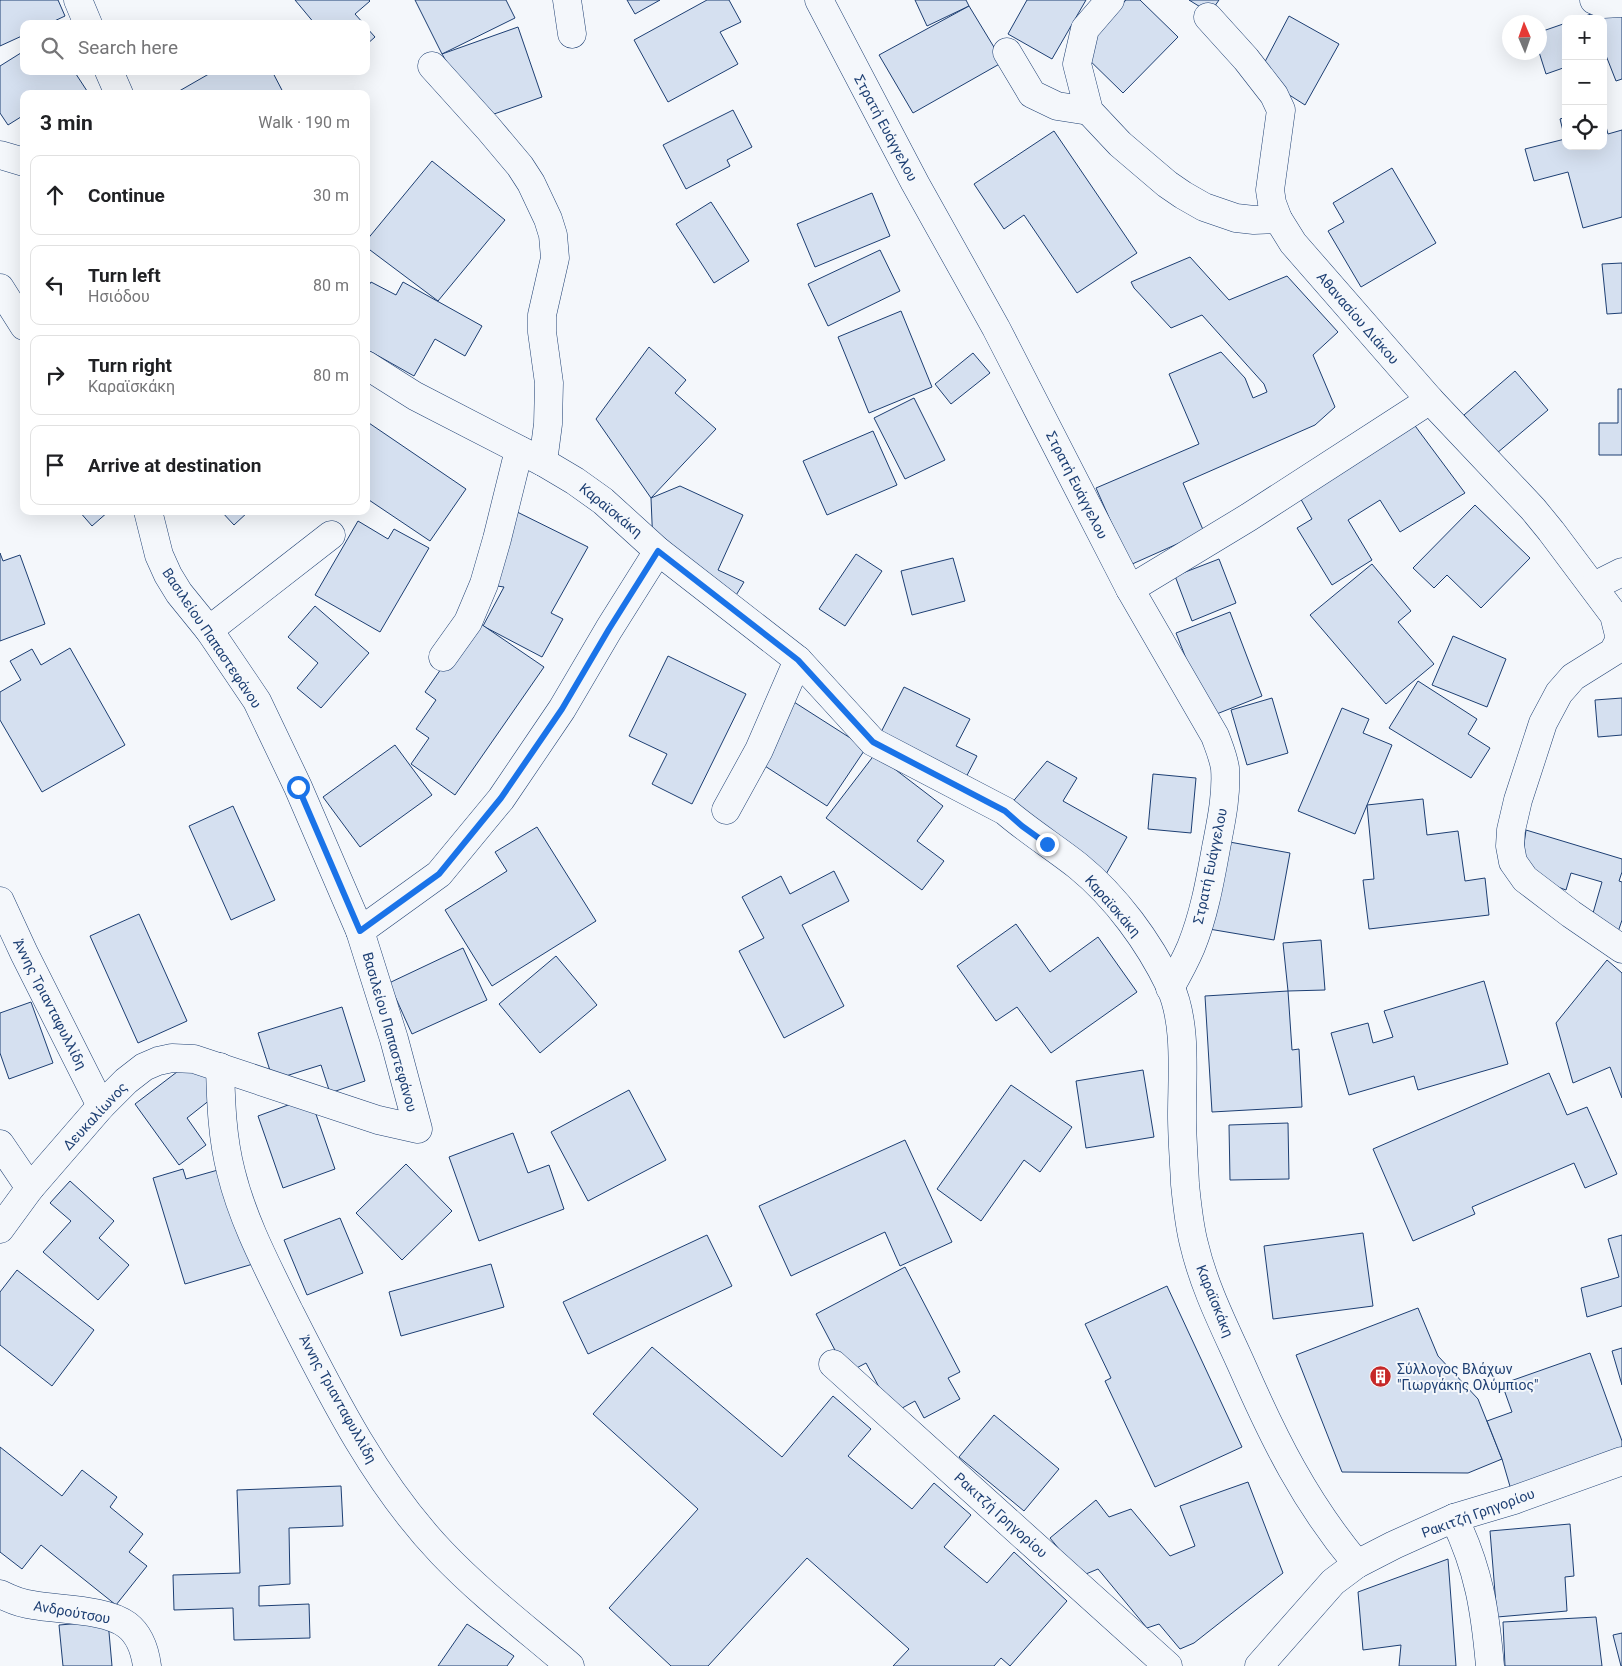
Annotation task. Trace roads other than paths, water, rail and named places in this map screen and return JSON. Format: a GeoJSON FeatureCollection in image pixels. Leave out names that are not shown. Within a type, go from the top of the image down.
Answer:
{"type":"FeatureCollection","features":[{"type":"Feature","properties":{"kind":"street"},"geometry":{"type":"LineString","coordinates":[[78,0],[86,20]]}},
{"type":"Feature","properties":{"kind":"street"},"geometry":{"type":"LineString","coordinates":[[567,0],[572,34]]}},
{"type":"Feature","properties":{"kind":"street","name":"Στρατή Ευάγγελου"},"geometry":{"type":"LineString","coordinates":[[819,0],[915,183],[996,328],[1130,589],[1221,749],[1225,770],[1222,820],[1204,909],[1191,948],[1170,988]]}},
{"type":"Feature","properties":{"kind":"street"},"geometry":{"type":"LineString","coordinates":[[1110,0],[1085,28],[1077,64],[1089,111],[1120,144],[1167,184],[1183,195],[1204,206],[1236,218],[1254,220],[1278,219]]}},
{"type":"Feature","properties":{"kind":"street"},"geometry":{"type":"LineString","coordinates":[[1594,0],[1603,4],[1622,4]]}},
{"type":"Feature","properties":{"kind":"street","name":"Αθανασίου Διάκου"},"geometry":{"type":"LineString","coordinates":[[1208,18],[1246,59],[1274,96],[1281,110],[1270,190],[1272,204],[1278,219],[1293,243],[1430,400],[1533,510],[1611,609],[1618,629],[1619,641],[1613,652],[1614,663],[1573,677],[1559,693],[1552,705],[1543,723],[1518,800],[1511,830],[1510,846],[1513,862],[1525,879],[1622,949]]}},
{"type":"Feature","properties":{"kind":"street"},"geometry":{"type":"LineString","coordinates":[[1007,52],[1032,94],[1057,106],[1089,111]]}},
{"type":"Feature","properties":{"kind":"street"},"geometry":{"type":"LineString","coordinates":[[432,66],[520,166],[548,219],[553,235],[555,258],[542,315],[542,332],[549,382],[548,424],[543,462]]}},
{"type":"Feature","properties":{"kind":"street"},"geometry":{"type":"LineString","coordinates":[[111,75],[117,90]]}},
{"type":"Feature","properties":{"kind":"street"},"geometry":{"type":"LineString","coordinates":[[0,155],[20,161]]}},
{"type":"Feature","properties":{"kind":"street"},"geometry":{"type":"LineString","coordinates":[[0,288],[20,320]]}},
{"type":"Feature","properties":{"kind":"street","name":"Καραϊσκάκη"},"geometry":{"type":"LineString","coordinates":[[370,368],[415,396],[543,462],[575,482],[603,502],[658,551],[798,660],[873,742],[1005,811],[1084,872],[1107,894],[1135,929],[1161,969],[1178,1010],[1180,1020],[1185,1183],[1190,1222],[1199,1263],[1216,1309],[1288,1464],[1306,1496],[1357,1564]]}},
{"type":"Feature","properties":{"kind":"street"},"geometry":{"type":"LineString","coordinates":[[1130,589],[1249,517],[1430,400]]}},
{"type":"Feature","properties":{"kind":"street"},"geometry":{"type":"LineString","coordinates":[[443,658],[468,622],[484,584],[519,450]]}},
{"type":"Feature","properties":{"kind":"street","name":"Βασιλείου Παπαστεφάνου"},"geometry":{"type":"LineString","coordinates":[[149,515],[159,555],[168,575],[179,593],[209,630],[257,701],[298,787],[360,931],[394,1039],[418,1129],[378,1120],[220,1067]]}},
{"type":"Feature","properties":{"kind":"street"},"geometry":{"type":"LineString","coordinates":[[209,630],[331,535]]}},
{"type":"Feature","properties":{"kind":"street"},"geometry":{"type":"LineString","coordinates":[[360,931],[439,874],[501,798],[562,709],[658,551]]}},
{"type":"Feature","properties":{"kind":"street"},"geometry":{"type":"LineString","coordinates":[[1594,586],[1622,572]]}},
{"type":"Feature","properties":{"kind":"street"},"geometry":{"type":"LineString","coordinates":[[726,810],[759,750],[798,660]]}},
{"type":"Feature","properties":{"kind":"street","name":"Άννης Τριανταφυλλίδη"},"geometry":{"type":"LineString","coordinates":[[0,901],[24,953],[102,1106]]}},
{"type":"Feature","properties":{"kind":"street","name":"Δευκαλίωνος"},"geometry":{"type":"LineString","coordinates":[[0,1229],[30,1188],[102,1106],[137,1072],[158,1061],[172,1058],[194,1059],[220,1067]]}},
{"type":"Feature","properties":{"kind":"street","name":"Άννης Τριανταφυλλίδη"},"geometry":{"type":"LineString","coordinates":[[220,1067],[220,1111],[225,1145],[242,1209],[257,1246],[318,1369],[347,1421],[380,1474],[410,1515],[442,1553],[474,1585],[570,1666]]}},
{"type":"Feature","properties":{"kind":"street"},"geometry":{"type":"LineString","coordinates":[[0,1144],[30,1188]]}},
{"type":"Feature","properties":{"kind":"street","name":"Ρακιτζή Γρηγορίου"},"geometry":{"type":"LineString","coordinates":[[833,1364],[1168,1666]]}},
{"type":"Feature","properties":{"kind":"street","name":"Ρακιτζή Γρηγορίου"},"geometry":{"type":"LineString","coordinates":[[1259,1666],[1333,1582],[1357,1564],[1454,1518],[1514,1500],[1622,1461]]}},
{"type":"Feature","properties":{"kind":"street"},"geometry":{"type":"LineString","coordinates":[[1454,1518],[1466,1543],[1477,1576],[1485,1618],[1490,1666]]}},
{"type":"Feature","properties":{"kind":"street","name":"Ανδρούτσου"},"geometry":{"type":"LineString","coordinates":[[4,1596],[31,1605],[90,1612],[116,1619],[128,1625],[134,1632],[144,1648],[147,1666]]}},
{"type":"Feature","properties":{"kind":"place","name":"Σύλλογος Βλάχων \"Γιωργάκης Ολύμπιος\""},"geometry":{"type":"Point","coordinates":[1381,1377]}}]}
